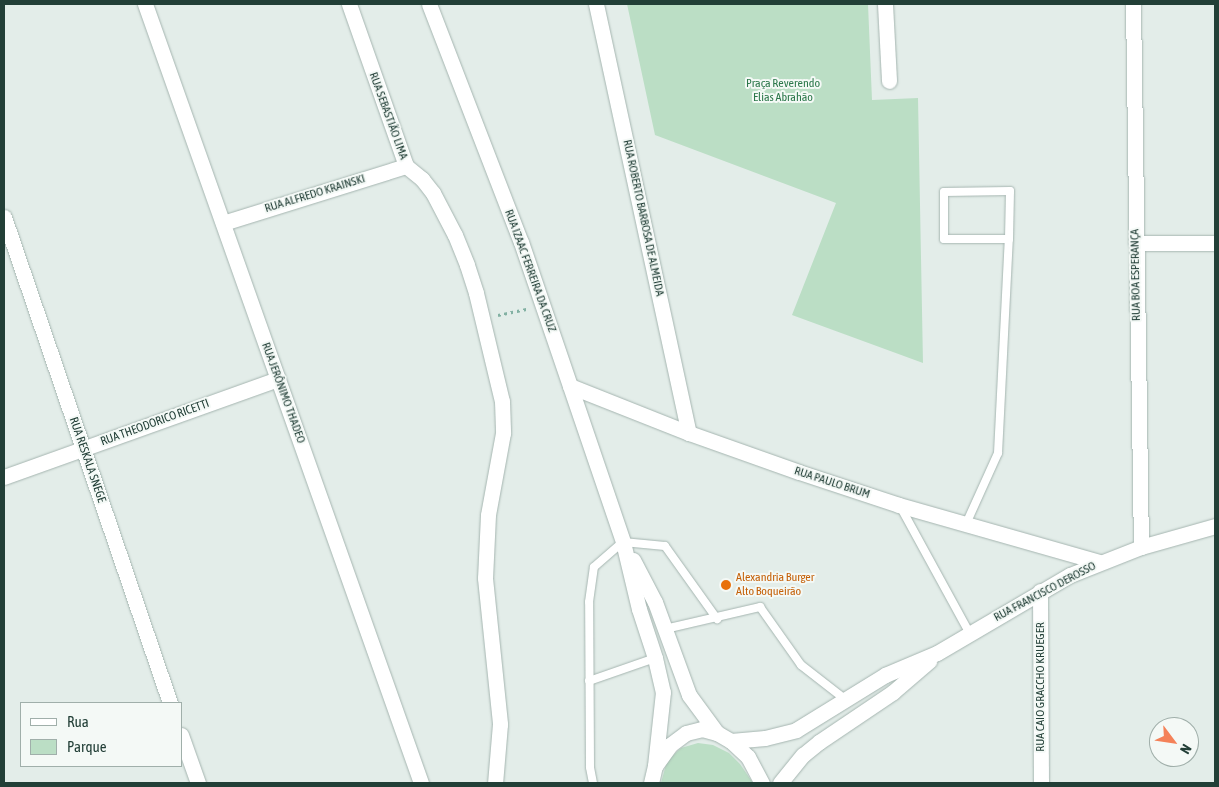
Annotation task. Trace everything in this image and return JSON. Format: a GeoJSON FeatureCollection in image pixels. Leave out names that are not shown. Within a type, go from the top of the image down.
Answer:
{"type":"FeatureCollection","features":[{"type":"Feature","properties":{"kind":"street","name":"RUA JERÔNIMO THADEO"},"geometry":{"type":"LineString","coordinates":[[145,4],[421,783]]}},
{"type":"Feature","properties":{"kind":"street","name":"RUA SEBASTIÃO LIMA"},"geometry":{"type":"LineString","coordinates":[[349,4],[406,166],[422,179],[443,210],[467,265],[482,318],[504,419],[488,515],[485,546],[487,611],[500,724],[495,783]]}},
{"type":"Feature","properties":{"kind":"street","name":"RUA IZAAC FERREIRA DA CRUZ"},"geometry":{"type":"LineString","coordinates":[[429,4],[543,305],[624,542],[639,609],[656,658],[663,692],[656,766]]}},
{"type":"Feature","properties":{"kind":"street","name":"RUA ROBERTO BARBOSA DE ALMEIDA"},"geometry":{"type":"LineString","coordinates":[[596,4],[689,433]]}},
{"type":"Feature","properties":{"kind":"street"},"geometry":{"type":"LineString","coordinates":[[885,4],[889,82]]}},
{"type":"Feature","properties":{"kind":"street","name":"RUA BOA ESPERANÇA"},"geometry":{"type":"LineString","coordinates":[[1133,4],[1141,546]]}},
{"type":"Feature","properties":{"kind":"street","name":"RUA ALFREDO KRAINSKI"},"geometry":{"type":"LineString","coordinates":[[222,223],[406,166]]}},
{"type":"Feature","properties":{"kind":"street","name":"RUA RESKALA SNEGE"},"geometry":{"type":"LineString","coordinates":[[4,217],[10,251],[83,448],[170,702]]}},
{"type":"Feature","properties":{"kind":"street"},"geometry":{"type":"LineString","coordinates":[[1136,243],[1215,243]]}},
{"type":"Feature","properties":{"kind":"street","name":"RUA THEODORICO RICETTI"},"geometry":{"type":"LineString","coordinates":[[4,477],[278,379]]}},
{"type":"Feature","properties":{"kind":"street","name":"RUA PAULO BRUM"},"geometry":{"type":"LineString","coordinates":[[570,386],[689,433],[899,504],[1099,562]]}},
{"type":"Feature","properties":{"kind":"street","name":"RUA FRANCISCO DEROSSO"},"geometry":{"type":"LineString","coordinates":[[731,741],[765,738],[796,730],[885,675],[937,653],[1040,591],[1099,562],[1141,546],[1215,526]]}},
{"type":"Feature","properties":{"kind":"street","name":"RUA IZAAC FERREIRA DA CRUZ"},"geometry":{"type":"LineString","coordinates":[[624,542],[655,602],[689,695],[717,733]]}},
{"type":"Feature","properties":{"kind":"street","name":"RUA CAIO GRACCHO KRUEGER"},"geometry":{"type":"LineString","coordinates":[[1040,591],[1041,783]]}},
{"type":"Feature","properties":{"kind":"street","name":"RUA FRANCISCO DEROSSO"},"geometry":{"type":"LineString","coordinates":[[780,783],[803,755],[818,742],[893,692],[937,653]]}},
{"type":"Feature","properties":{"kind":"street"},"geometry":{"type":"LineString","coordinates":[[652,783],[656,766],[670,745],[686,733],[702,730],[717,733],[731,741],[748,757],[762,783]]}},
{"type":"Feature","properties":{"kind":"street"},"geometry":{"type":"LineString","coordinates":[[182,738],[198,783]]}},
{"type":"Feature","properties":{"kind":"lane"},"geometry":{"type":"LineString","coordinates":[[966,524],[998,453],[1009,239],[1010,191],[944,192],[944,239],[1009,239]]}},
{"type":"Feature","properties":{"kind":"lane"},"geometry":{"type":"LineString","coordinates":[[899,504],[970,634]]}},
{"type":"Feature","properties":{"kind":"lane"},"geometry":{"type":"LineString","coordinates":[[593,783],[590,767],[589,602],[594,567],[624,542],[665,546],[717,619]]}},
{"type":"Feature","properties":{"kind":"lane"},"geometry":{"type":"LineString","coordinates":[[665,629],[717,619],[760,607],[801,665],[846,700]]}},
{"type":"Feature","properties":{"kind":"lane"},"geometry":{"type":"LineString","coordinates":[[590,681],[656,658]]}},
{"type":"Feature","properties":{"kind":"path"},"geometry":{"type":"LineString","coordinates":[[482,318],[543,305]]}},
{"type":"Feature","properties":{"kind":"green space","name":"Praça Reverendo Elias Abrahão"},"geometry":{"type":"Polygon","coordinates":[[[627,4],[868,4],[872,100],[918,98],[923,363],[792,315],[836,203],[655,135],[627,4]]]}},
{"type":"Feature","properties":{"kind":"green space"},"geometry":{"type":"Polygon","coordinates":[[[698,743],[713,745],[729,753],[740,764],[753,783],[661,783],[667,761],[681,748],[698,743]]]}},
{"type":"Feature","properties":{"kind":"place","name":"Alexandria Burger Alto Boqueirão"},"geometry":{"type":"Point","coordinates":[726,585]}}]}
